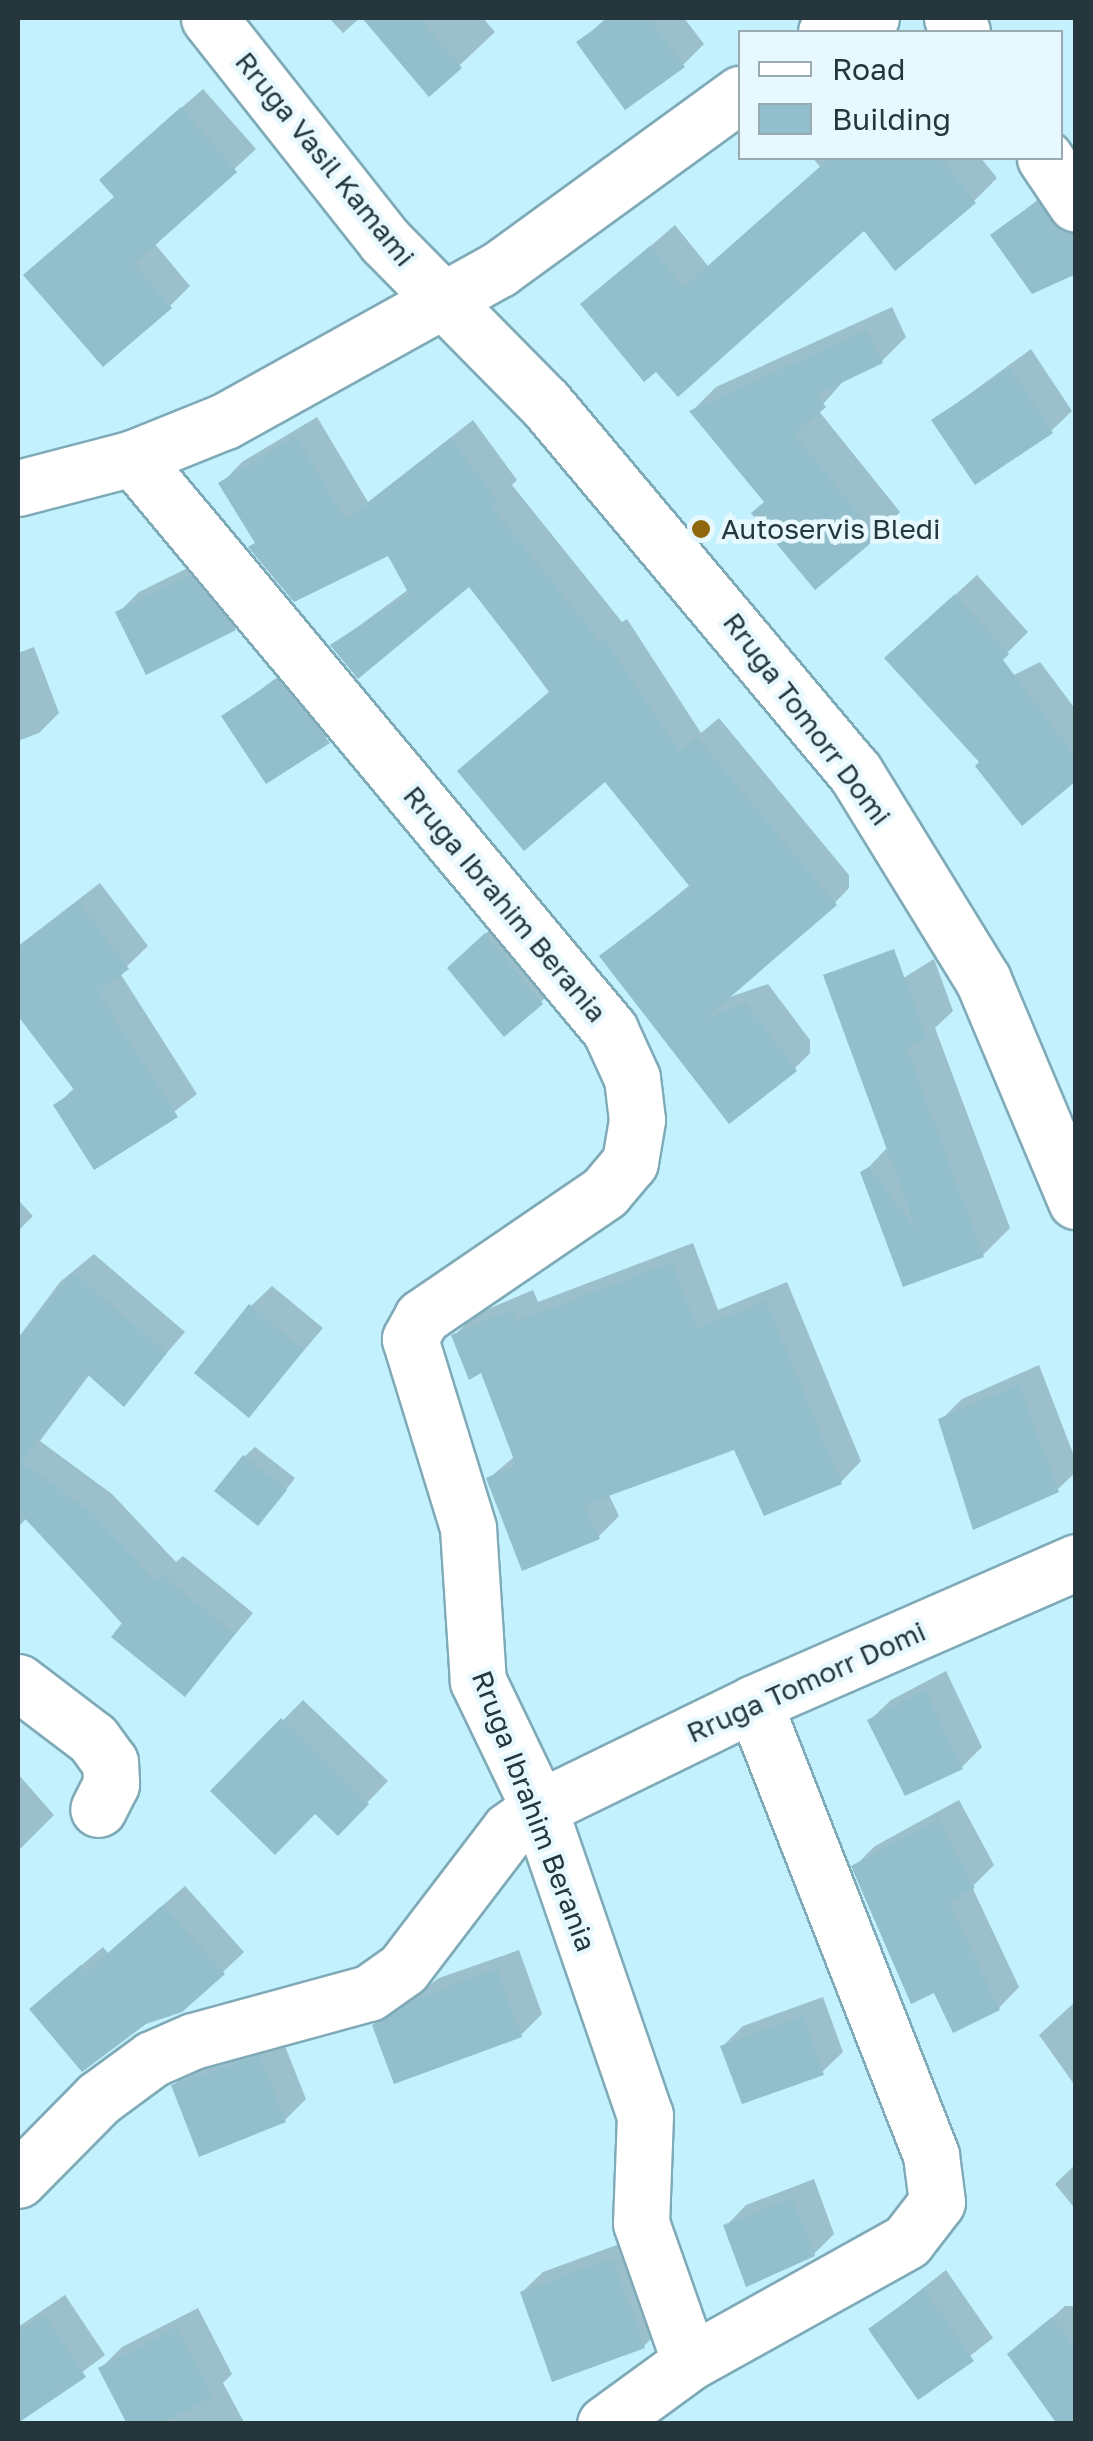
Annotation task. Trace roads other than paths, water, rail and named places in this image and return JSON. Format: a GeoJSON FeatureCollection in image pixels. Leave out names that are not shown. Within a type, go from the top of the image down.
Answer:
{"type":"FeatureCollection","features":[{"type":"Feature","properties":{"kind":"street","name":"Rruga Vasil Kamami"},"geometry":{"type":"LineString","coordinates":[[209,18],[385,241],[445,298]]}},
{"type":"Feature","properties":{"kind":"street"},"geometry":{"type":"LineString","coordinates":[[833,30],[870,18]]}},
{"type":"Feature","properties":{"kind":"street"},"geometry":{"type":"LineString","coordinates":[[18,488],[132,458],[226,421],[499,269],[738,95]]}},
{"type":"Feature","properties":{"kind":"street"},"geometry":{"type":"LineString","coordinates":[[1046,160],[1076,204]]}},
{"type":"Feature","properties":{"kind":"street","name":"Rruga Tomorr Domi"},"geometry":{"type":"LineString","coordinates":[[445,298],[674,550],[855,772],[983,980],[1076,1201]]}},
{"type":"Feature","properties":{"kind":"street","name":"Rruga Ibrahim Berania"},"geometry":{"type":"LineString","coordinates":[[132,458],[610,1030],[632,1078],[637,1120],[630,1162],[605,1192],[422,1317],[410,1339],[468,1528],[478,1681],[538,1808],[645,2116],[641,2223],[690,2362]]}},
{"type":"Feature","properties":{"kind":"street","name":"Rruga Tomorr Domi"},"geometry":{"type":"LineString","coordinates":[[18,2180],[99,2098],[152,2059],[193,2041],[369,1993],[403,1969],[510,1830],[538,1808],[754,1703],[1076,1562]]}},
{"type":"Feature","properties":{"kind":"street"},"geometry":{"type":"LineString","coordinates":[[18,1682],[93,1739],[110,1762],[111,1784],[98,1809]]}},
{"type":"Feature","properties":{"kind":"street"},"geometry":{"type":"LineString","coordinates":[[605,2424],[690,2362],[907,2240],[937,2202],[930,2155],[754,1703]]}},
{"type":"Feature","properties":{"kind":"place","name":"Autoservis Bledi"},"geometry":{"type":"Point","coordinates":[701,529]}}]}
